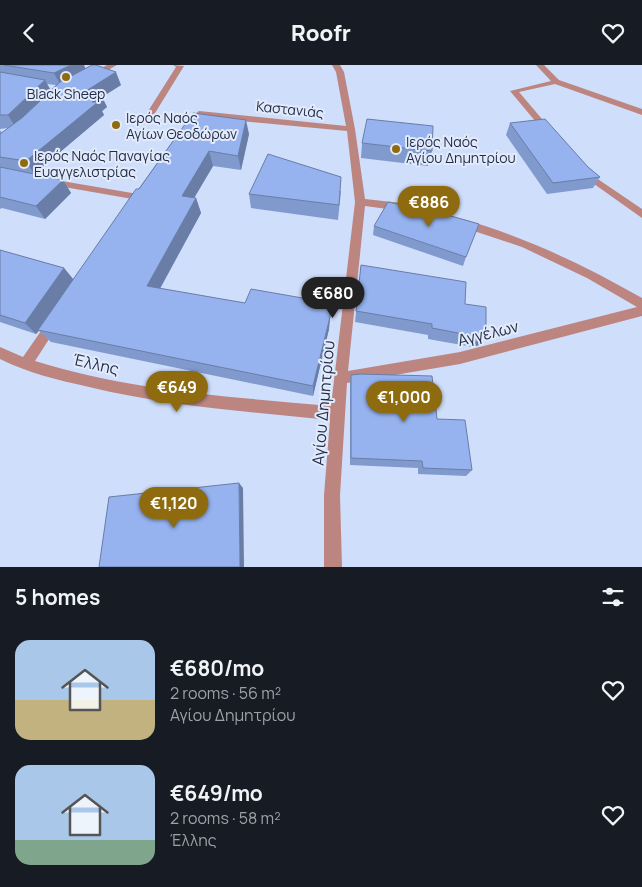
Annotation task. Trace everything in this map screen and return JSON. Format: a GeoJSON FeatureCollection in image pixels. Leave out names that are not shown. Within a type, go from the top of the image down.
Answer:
{"type":"FeatureCollection","features":[{"type":"Feature","properties":{"kind":"street"},"geometry":{"type":"LineString","coordinates":[[79,83],[114,65]]}},
{"type":"Feature","properties":{"kind":"street"},"geometry":{"type":"LineString","coordinates":[[149,116],[180,66],[178,65]]}},
{"type":"Feature","properties":{"kind":"street","name":"Αγίου Δημητρίου"},"geometry":{"type":"LineString","coordinates":[[333,567],[332,495],[340,378],[360,202],[351,129],[340,72],[336,65]]}},
{"type":"Feature","properties":{"kind":"street"},"geometry":{"type":"LineString","coordinates":[[540,65],[556,81],[642,112]]}},
{"type":"Feature","properties":{"kind":"street"},"geometry":{"type":"LineString","coordinates":[[556,81],[514,91],[556,140]]}},
{"type":"Feature","properties":{"kind":"street","name":"Καστανιάς"},"geometry":{"type":"LineString","coordinates":[[194,117],[351,129]]}},
{"type":"Feature","properties":{"kind":"street"},"geometry":{"type":"LineString","coordinates":[[574,161],[586,175],[642,214]]}},
{"type":"Feature","properties":{"kind":"street"},"geometry":{"type":"LineString","coordinates":[[37,179],[138,198]]}},
{"type":"Feature","properties":{"kind":"street"},"geometry":{"type":"LineString","coordinates":[[360,202],[414,210]]}},
{"type":"Feature","properties":{"kind":"street"},"geometry":{"type":"LineString","coordinates":[[450,220],[526,244],[591,275],[642,304]]}},
{"type":"Feature","properties":{"kind":"street"},"geometry":{"type":"LineString","coordinates":[[25,365],[62,309]]}},
{"type":"Feature","properties":{"kind":"street","name":"Αγγέλων"},"geometry":{"type":"LineString","coordinates":[[340,378],[460,358],[642,311]]}},
{"type":"Feature","properties":{"kind":"street","name":"Έλλης"},"geometry":{"type":"LineString","coordinates":[[0,353],[25,365],[97,383],[173,398],[338,414]]}},
{"type":"Feature","properties":{"kind":"building"},"geometry":{"type":"Polygon","coordinates":[[[4,65],[71,65],[54,73],[4,65]]]}},
{"type":"Feature","properties":{"kind":"building"},"geometry":{"type":"Polygon","coordinates":[[[92,65],[116,72],[86,91],[101,94],[92,102],[98,102],[26,161],[0,157],[0,134],[23,117],[60,82],[92,65]]]}},
{"type":"Feature","properties":{"kind":"building"},"geometry":{"type":"Polygon","coordinates":[[[0,72],[45,80],[8,115],[0,115],[0,72]]]}},
{"type":"Feature","properties":{"kind":"building"},"geometry":{"type":"Polygon","coordinates":[[[193,113],[246,120],[238,156],[209,151],[182,196],[196,198],[147,286],[245,303],[251,289],[331,303],[330,317],[313,386],[38,330],[136,189],[139,189],[193,113]]]}},
{"type":"Feature","properties":{"kind":"building"},"geometry":{"type":"Polygon","coordinates":[[[367,119],[433,126],[432,151],[362,143],[367,119]]]}},
{"type":"Feature","properties":{"kind":"building"},"geometry":{"type":"Polygon","coordinates":[[[545,119],[588,167],[600,177],[553,183],[510,123],[545,119]]]}},
{"type":"Feature","properties":{"kind":"building"},"geometry":{"type":"Polygon","coordinates":[[[268,154],[341,177],[339,205],[249,194],[268,154]]]}},
{"type":"Feature","properties":{"kind":"building"},"geometry":{"type":"Polygon","coordinates":[[[0,167],[63,180],[36,206],[0,197],[0,167]]]}},
{"type":"Feature","properties":{"kind":"building"},"geometry":{"type":"Polygon","coordinates":[[[388,202],[479,224],[466,257],[374,226],[388,202]]]}},
{"type":"Feature","properties":{"kind":"building"},"geometry":{"type":"Polygon","coordinates":[[[0,250],[64,268],[25,323],[0,315],[0,250]]]}},
{"type":"Feature","properties":{"kind":"building"},"geometry":{"type":"Polygon","coordinates":[[[361,265],[466,282],[465,304],[486,307],[486,335],[479,337],[432,328],[432,324],[356,311],[361,265]]]}},
{"type":"Feature","properties":{"kind":"building"},"geometry":{"type":"Polygon","coordinates":[[[351,375],[432,376],[437,419],[465,420],[472,470],[423,468],[422,461],[351,458],[351,375]]]}},
{"type":"Feature","properties":{"kind":"building"},"geometry":{"type":"Polygon","coordinates":[[[239,483],[240,567],[99,567],[109,497],[239,483]]]}},
{"type":"Feature","properties":{"kind":"place","name":"Black Sheep"},"geometry":{"type":"Point","coordinates":[66,77]}},
{"type":"Feature","properties":{"kind":"place","name":"Ιερός Ναός Αγίων Θεοδώρων"},"geometry":{"type":"Point","coordinates":[116,125]}},
{"type":"Feature","properties":{"kind":"place","name":"Ιερός Ναός Αγίου Δημητρίου"},"geometry":{"type":"Point","coordinates":[396,149]}},
{"type":"Feature","properties":{"kind":"place","name":"Ιερός Ναός Παναγίας Ευαγγελιστρίας"},"geometry":{"type":"Point","coordinates":[24,163]}}]}
